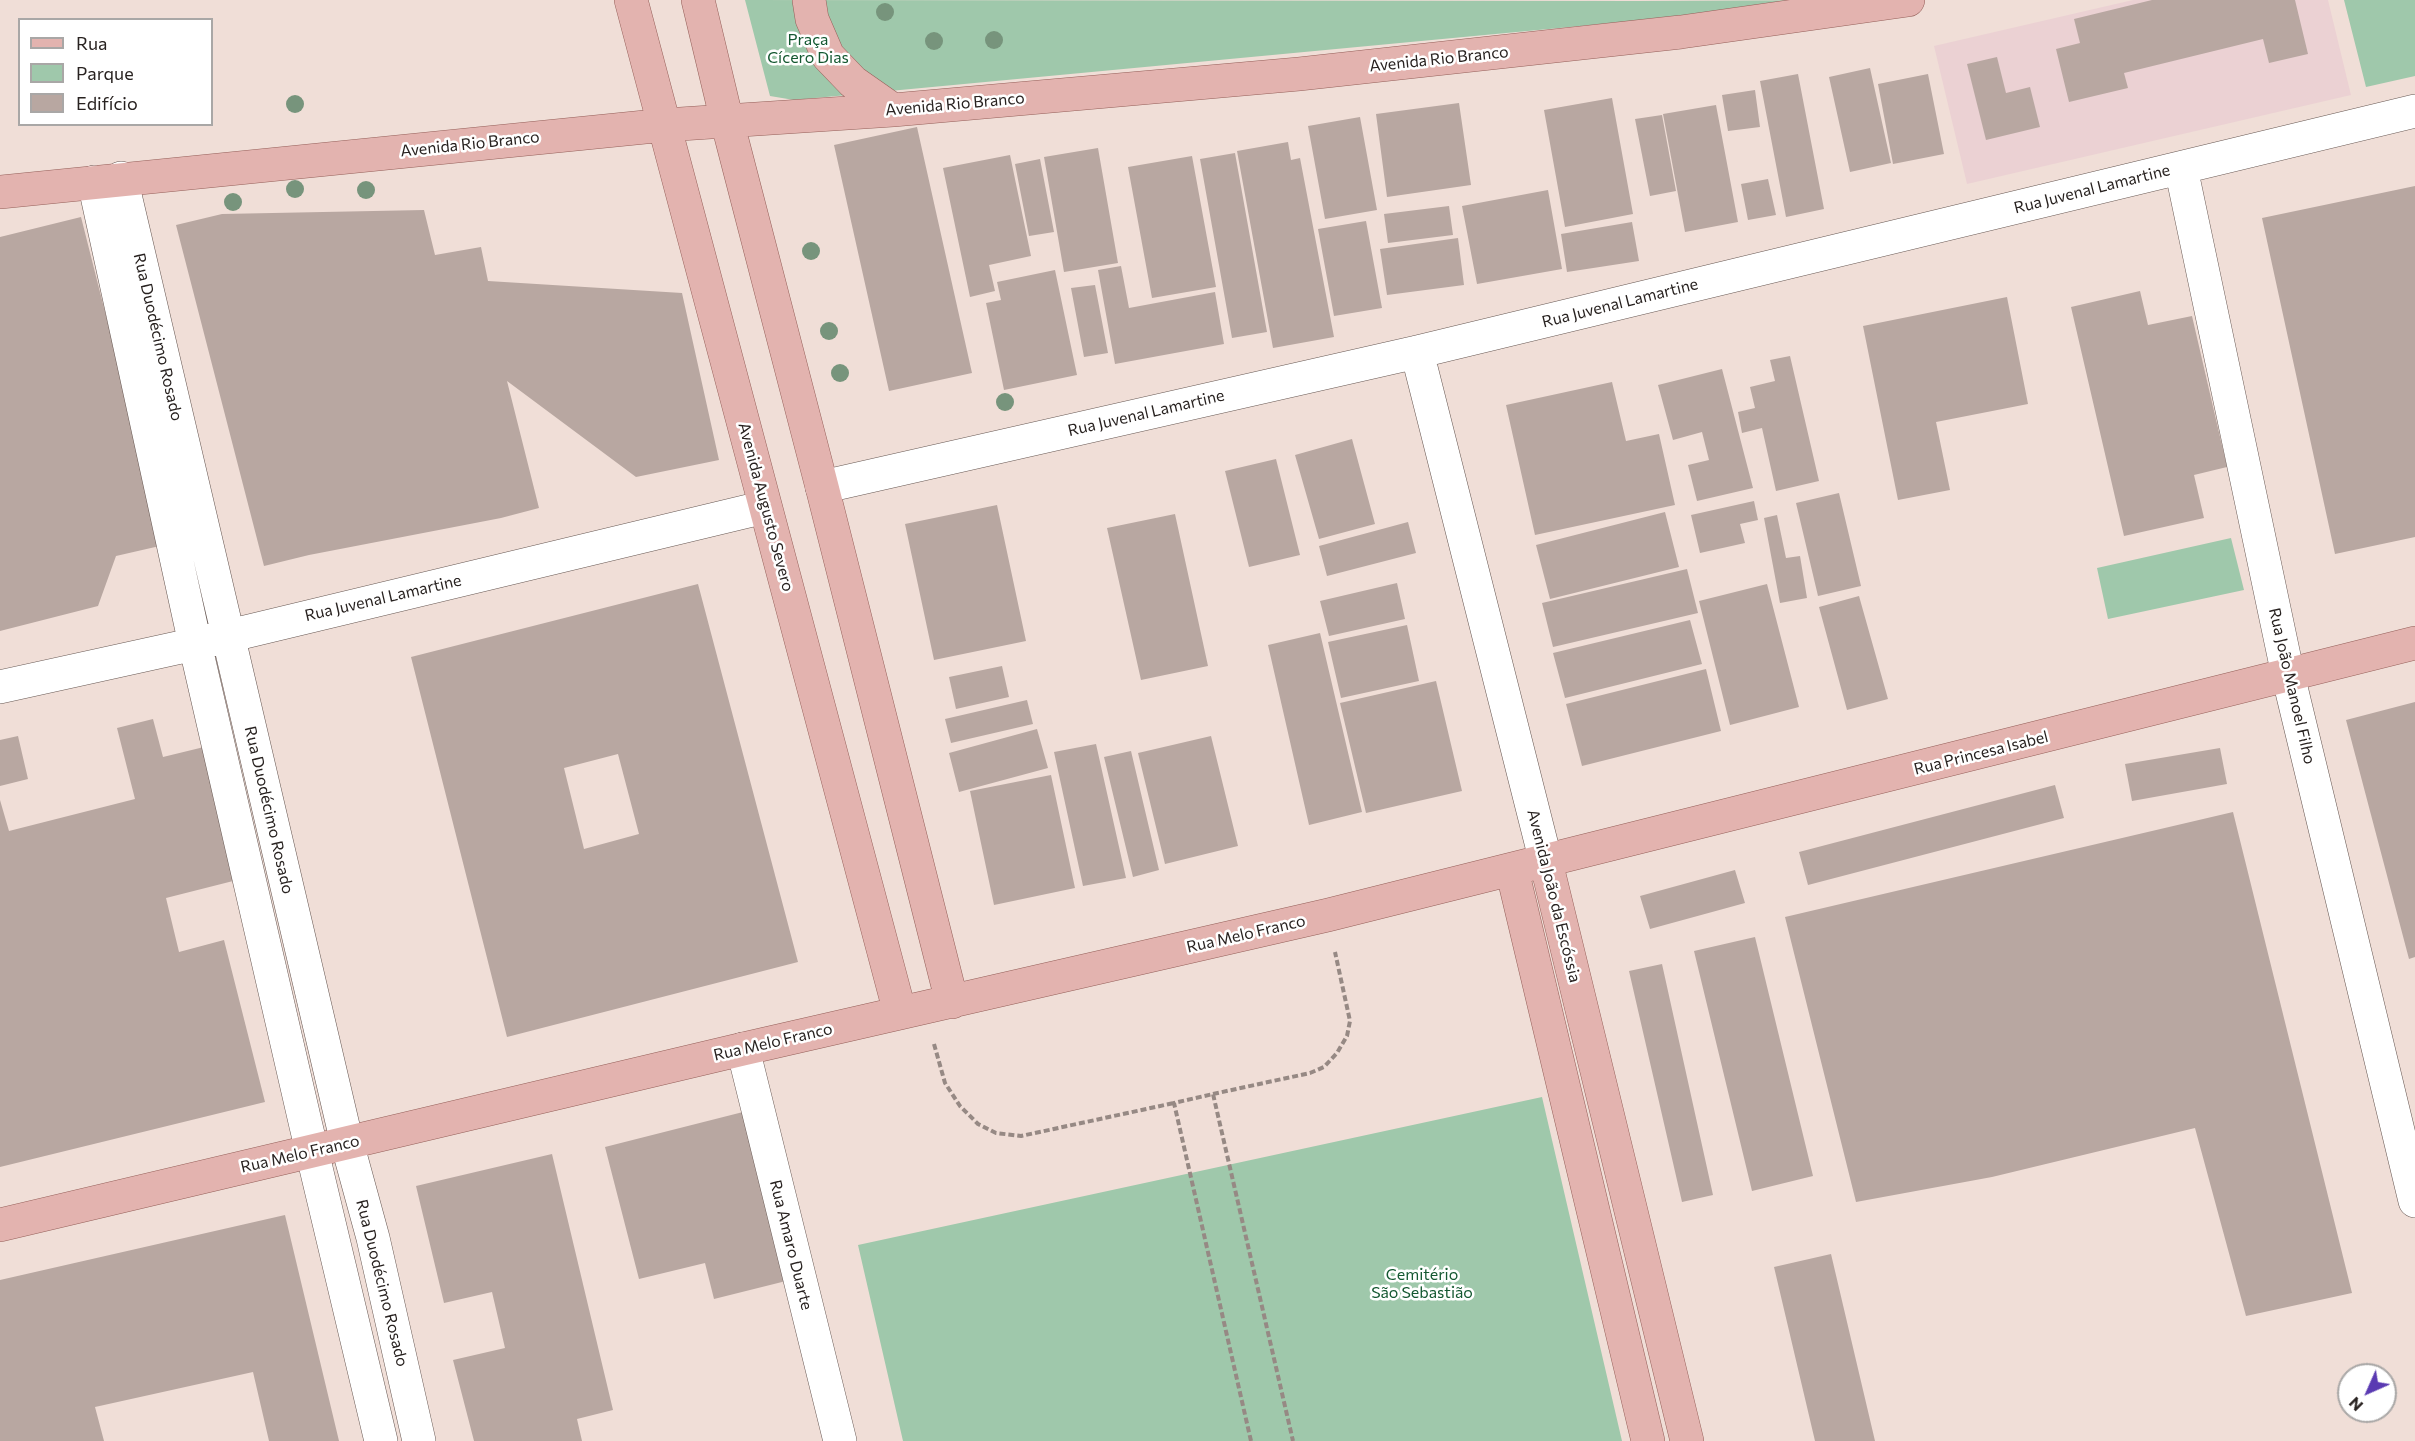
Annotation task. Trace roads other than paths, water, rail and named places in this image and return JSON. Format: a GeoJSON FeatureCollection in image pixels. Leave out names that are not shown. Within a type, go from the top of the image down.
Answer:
{"type":"FeatureCollection","features":[{"type":"Feature","properties":{"kind":"main road","name":"Avenida Augusto Severo"},"geometry":{"type":"LineString","coordinates":[[631,0],[900,1013]]}},
{"type":"Feature","properties":{"kind":"main road"},"geometry":{"type":"LineString","coordinates":[[698,0],[952,1002]]}},
{"type":"Feature","properties":{"kind":"main road"},"geometry":{"type":"LineString","coordinates":[[809,0],[812,19],[828,56],[853,82],[892,110]]}},
{"type":"Feature","properties":{"kind":"main road","name":"Avenida Rio Branco"},"geometry":{"type":"LineString","coordinates":[[0,192],[665,125],[892,110],[1299,74],[1681,32],[1908,0]]}},
{"type":"Feature","properties":{"kind":"main road","name":"Rua Princesa Isabel"},"geometry":{"type":"LineString","coordinates":[[1546,862],[2415,644]]}},
{"type":"Feature","properties":{"kind":"main road","name":"Rua Melo Franco"},"geometry":{"type":"LineString","coordinates":[[0,1225],[1546,862]]}},
{"type":"Feature","properties":{"kind":"main road","name":"Avenida João da Escóssia"},"geometry":{"type":"LineString","coordinates":[[1546,862],[1687,1441]]}},
{"type":"Feature","properties":{"kind":"main road","name":"Avenida João da Escóssia"},"geometry":{"type":"LineString","coordinates":[[1512,870],[1648,1441]]}},
{"type":"Feature","properties":{"kind":"street","name":"Rua Juvenal Lamartine"},"geometry":{"type":"LineString","coordinates":[[822,487],[1417,352],[2415,111]]}},
{"type":"Feature","properties":{"kind":"street","name":"Rua João Manoel Filho"},"geometry":{"type":"LineString","coordinates":[[2181,168],[2288,675],[2415,1201]]}},
{"type":"Feature","properties":{"kind":"street","name":"Rua Duodécimo Rosado"},"geometry":{"type":"LineString","coordinates":[[107,180],[228,636],[347,1143],[373,1238],[419,1441]]}},
{"type":"Feature","properties":{"kind":"street","name":"Rua Duodécimo Rosado"},"geometry":{"type":"LineString","coordinates":[[107,180],[195,644],[381,1441]]}},
{"type":"Feature","properties":{"kind":"street","name":"Avenida João da Escóssia"},"geometry":{"type":"LineString","coordinates":[[1417,352],[1546,862]]}},
{"type":"Feature","properties":{"kind":"street","name":"Rua Juvenal Lamartine"},"geometry":{"type":"LineString","coordinates":[[0,687],[195,644],[765,507]]}},
{"type":"Feature","properties":{"kind":"street","name":"Rua Amaro Duarte"},"geometry":{"type":"LineString","coordinates":[[743,1049],[840,1441]]}},
{"type":"Feature","properties":{"kind":"park label","name":"Praça Cícero Dias"},"geometry":{"type":"Point","coordinates":[808,49]}},
{"type":"Feature","properties":{"kind":"park label","name":"Cemitério São Sebastião"},"geometry":{"type":"Point","coordinates":[1422,1284]}}]}
